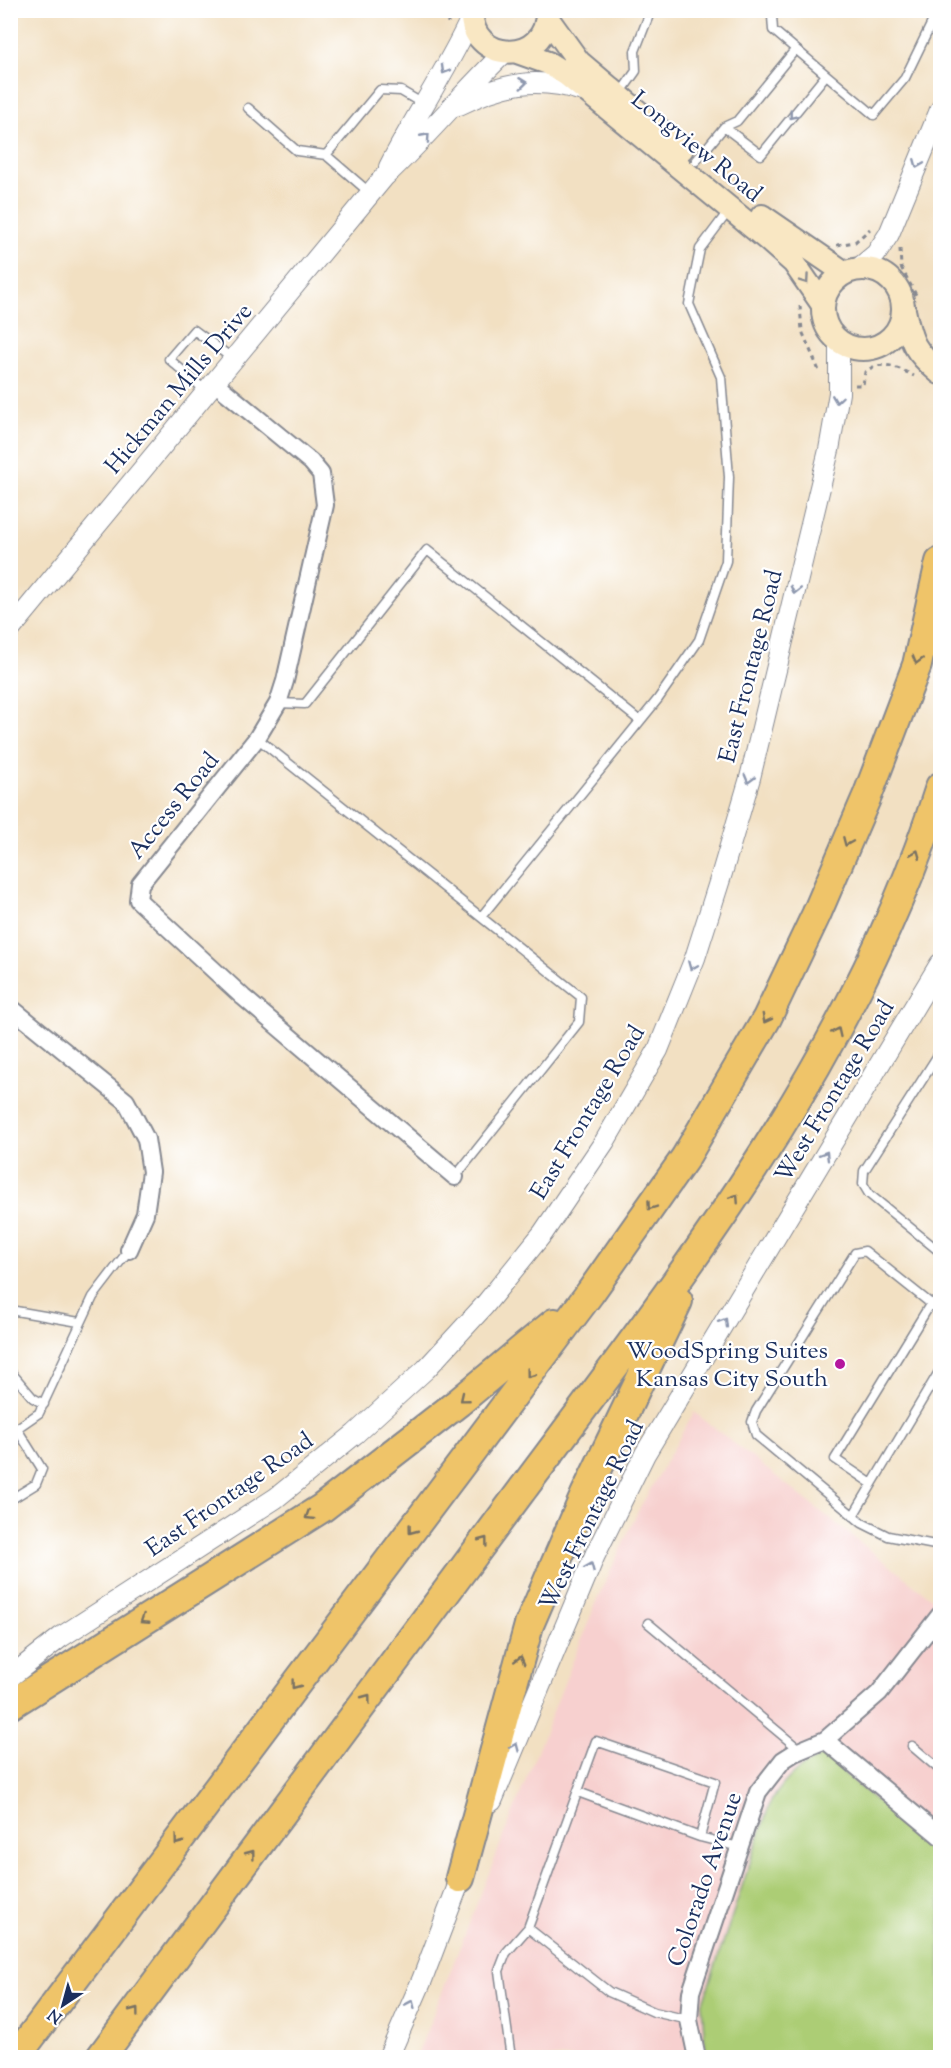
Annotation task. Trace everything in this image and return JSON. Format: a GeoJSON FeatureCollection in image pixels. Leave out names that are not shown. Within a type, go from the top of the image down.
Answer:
{"type":"FeatureCollection","features":[{"type":"Feature","properties":{"kind":"highway"},"geometry":{"type":"LineString","coordinates":[[15,2058],[590,1293],[685,1158],[767,1018],[816,915],[868,794],[917,665],[940,562]]}},
{"type":"Feature","properties":{"kind":"highway"},"geometry":{"type":"LineString","coordinates":[[100,2058],[703,1248],[831,1044],[886,928],[940,787]]}},
{"type":"Feature","properties":{"kind":"highway"},"geometry":{"type":"LineString","coordinates":[[460,1878],[529,1625],[585,1495],[703,1248]]}},
{"type":"Feature","properties":{"kind":"highway"},"geometry":{"type":"LineString","coordinates":[[10,1705],[322,1508],[459,1402],[590,1293]]}},
{"type":"Feature","properties":{"kind":"main road","name":"Longview Road"},"geometry":{"type":"LineString","coordinates":[[472,14],[475,31],[483,42],[494,49],[548,63],[590,93],[730,208],[794,263],[823,305]]}},
{"type":"Feature","properties":{"kind":"main road","name":"Longview Road"},"geometry":{"type":"LineString","coordinates":[[548,15],[579,62],[619,96],[776,228],[813,253],[851,271]]}},
{"type":"Feature","properties":{"kind":"main road"},"geometry":{"type":"LineString","coordinates":[[511,52],[538,40],[548,15]]}},
{"type":"Feature","properties":{"kind":"main road"},"geometry":{"type":"LineString","coordinates":[[871,270],[894,283],[901,295],[911,304],[910,337],[928,369],[876,348],[856,349],[839,341],[824,319],[823,305],[830,287],[851,271],[871,270]]}},
{"type":"Feature","properties":{"kind":"main road"},"geometry":{"type":"LineString","coordinates":[[876,348],[897,332],[911,304]]}},
{"type":"Feature","properties":{"kind":"street","name":"Hickman Mills Drive"},"geometry":{"type":"LineString","coordinates":[[384,177],[405,134],[455,54],[472,14]]}},
{"type":"Feature","properties":{"kind":"street","name":"Hickman Mills Drive"},"geometry":{"type":"LineString","coordinates":[[10,630],[384,177],[425,139],[449,110],[511,52]]}},
{"type":"Feature","properties":{"kind":"street"},"geometry":{"type":"LineString","coordinates":[[449,110],[484,93],[513,84],[558,83],[590,93]]}},
{"type":"Feature","properties":{"kind":"street"},"geometry":{"type":"LineString","coordinates":[[851,271],[876,254],[886,239],[940,110]]}},
{"type":"Feature","properties":{"kind":"street","name":"East Frontage Road"},"geometry":{"type":"LineString","coordinates":[[10,1677],[61,1637],[276,1498],[355,1434],[426,1369],[484,1306],[543,1233],[605,1141],[658,1050],[695,958],[750,778],[829,450],[839,385],[839,341]]}},
{"type":"Feature","properties":{"kind":"street","name":"Access Road"},"geometry":{"type":"LineString","coordinates":[[212,388],[311,462],[321,474],[325,505],[278,703],[257,738],[140,884],[138,900],[243,997],[455,1177]]}},
{"type":"Feature","properties":{"kind":"street","name":"West Frontage Road"},"geometry":{"type":"LineString","coordinates":[[388,2058],[422,1980],[460,1878],[595,1555],[645,1454],[940,964]]}},
{"type":"Feature","properties":{"kind":"street"},"geometry":{"type":"LineString","coordinates":[[10,1007],[126,1101],[146,1139],[151,1172],[145,1214],[129,1250]]}},
{"type":"Feature","properties":{"kind":"street","name":"Colorado Avenue"},"geometry":{"type":"LineString","coordinates":[[697,2058],[689,2020],[691,1992],[758,1792],[783,1760],[825,1740],[879,1693],[940,1615]]}},
{"type":"Feature","properties":{"kind":"street"},"geometry":{"type":"LineString","coordinates":[[825,1740],[940,1836]]}},
{"type":"Feature","properties":{"kind":"lane"},"geometry":{"type":"LineString","coordinates":[[619,96],[636,71],[635,51],[651,10]]}},
{"type":"Feature","properties":{"kind":"lane"},"geometry":{"type":"LineString","coordinates":[[776,10],[772,16],[773,30],[874,114],[904,78],[938,10]]}},
{"type":"Feature","properties":{"kind":"lane"},"geometry":{"type":"LineString","coordinates":[[696,161],[724,127],[737,122],[795,50]]}},
{"type":"Feature","properties":{"kind":"lane"},"geometry":{"type":"LineString","coordinates":[[724,127],[761,155],[826,75]]}},
{"type":"Feature","properties":{"kind":"lane"},"geometry":{"type":"LineString","coordinates":[[326,155],[380,90],[400,91],[425,105]]}},
{"type":"Feature","properties":{"kind":"lane"},"geometry":{"type":"LineString","coordinates":[[248,108],[297,151],[326,155],[371,194]]}},
{"type":"Feature","properties":{"kind":"lane"},"geometry":{"type":"LineString","coordinates":[[481,917],[640,721],[699,640],[726,561],[729,477],[721,378],[689,304],[700,249],[730,208]]}},
{"type":"Feature","properties":{"kind":"lane"},"geometry":{"type":"LineString","coordinates":[[212,388],[169,359],[194,330],[234,360]]}},
{"type":"Feature","properties":{"kind":"lane"},"geometry":{"type":"LineString","coordinates":[[278,703],[305,704],[428,550],[640,721]]}},
{"type":"Feature","properties":{"kind":"lane"},"geometry":{"type":"LineString","coordinates":[[257,738],[581,998],[579,1022],[455,1177]]}},
{"type":"Feature","properties":{"kind":"lane"},"geometry":{"type":"LineString","coordinates":[[940,1052],[864,1171],[863,1185],[868,1194],[940,1252]]}},
{"type":"Feature","properties":{"kind":"lane"},"geometry":{"type":"LineString","coordinates":[[10,1500],[36,1484],[42,1469],[14,1431],[33,1419],[44,1404],[79,1322],[93,1297],[129,1250]]}},
{"type":"Feature","properties":{"kind":"lane"},"geometry":{"type":"LineString","coordinates":[[940,1311],[865,1251],[855,1252],[756,1411],[752,1422],[756,1435],[853,1516],[888,1536],[940,1546]]}},
{"type":"Feature","properties":{"kind":"lane"},"geometry":{"type":"LineString","coordinates":[[872,1484],[835,1459],[931,1303]]}},
{"type":"Feature","properties":{"kind":"lane"},"geometry":{"type":"LineString","coordinates":[[10,1310],[79,1322]]}},
{"type":"Feature","properties":{"kind":"lane"},"geometry":{"type":"LineString","coordinates":[[853,1516],[940,1370]]}},
{"type":"Feature","properties":{"kind":"lane"},"geometry":{"type":"LineString","coordinates":[[10,1371],[33,1398],[44,1404]]}},
{"type":"Feature","properties":{"kind":"lane"},"geometry":{"type":"LineString","coordinates":[[648,1623],[800,1750]]}},
{"type":"Feature","properties":{"kind":"lane"},"geometry":{"type":"LineString","coordinates":[[511,2058],[499,1971],[506,1953],[528,1928],[596,1741],[715,1782],[700,1837]]}},
{"type":"Feature","properties":{"kind":"lane"},"geometry":{"type":"LineString","coordinates":[[912,1746],[940,1770]]}},
{"type":"Feature","properties":{"kind":"lane"},"geometry":{"type":"LineString","coordinates":[[578,1792],[700,1837],[739,1847]]}},
{"type":"Feature","properties":{"kind":"lane"},"geometry":{"type":"LineString","coordinates":[[528,1928],[609,1992],[654,2012],[689,2020]]}},
{"type":"Feature","properties":{"kind":"path"},"geometry":{"type":"LineString","coordinates":[[813,253],[819,242],[832,245],[855,242],[871,228],[902,250],[901,267],[911,304]]}},
{"type":"Feature","properties":{"kind":"path"},"geometry":{"type":"LineString","coordinates":[[800,302],[802,332],[819,368],[822,386],[863,385],[865,372],[873,366],[885,364],[928,369]]}},
{"type":"Feature","properties":{"kind":"shaded area"},"geometry":{"type":"Polygon","coordinates":[[[694,1412],[940,1605],[940,2057],[416,2058],[597,1600],[638,1511],[694,1412]]]}},
{"type":"Feature","properties":{"kind":"green space"},"geometry":{"type":"Polygon","coordinates":[[[828,1753],[847,1776],[940,1853],[940,2057],[709,2057],[705,2048],[702,2005],[770,1803],[795,1773],[809,1762],[828,1753]]]}},
{"type":"Feature","properties":{"kind":"place","name":"WoodSpring Suites Kansas City South"},"geometry":{"type":"Point","coordinates":[840,1364]}}]}
